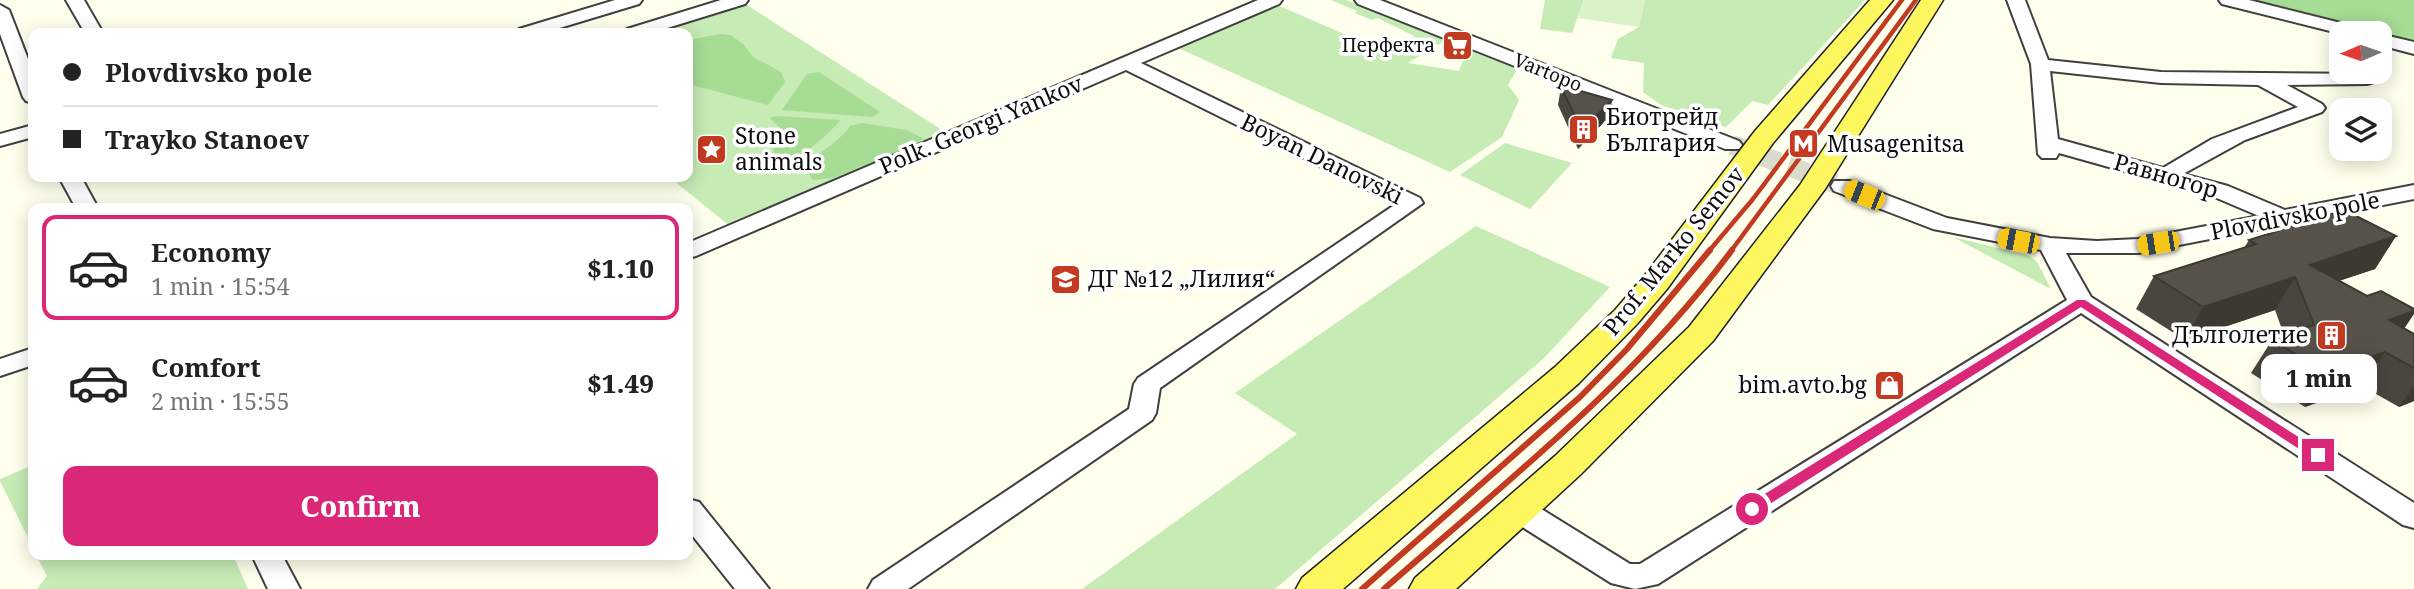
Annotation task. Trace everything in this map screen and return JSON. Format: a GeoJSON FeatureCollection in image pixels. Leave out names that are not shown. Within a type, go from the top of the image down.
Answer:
{"type":"FeatureCollection","features":[{"type":"Feature","properties":{"kind":"main road","name":"Prof. Marko Semov"},"geometry":{"type":"LineString","coordinates":[[1315,589],[1557,384],[1626,317],[1656,282],[1764,137],[1882,0]]}},
{"type":"Feature","properties":{"kind":"main road"},"geometry":{"type":"LineString","coordinates":[[1429,589],[1519,509],[1701,334],[1811,189],[1932,0]]}},
{"type":"Feature","properties":{"kind":"street"},"geometry":{"type":"LineString","coordinates":[[75,0],[91,28]]}},
{"type":"Feature","properties":{"kind":"street"},"geometry":{"type":"LineString","coordinates":[[541,28],[633,0]]}},
{"type":"Feature","properties":{"kind":"street"},"geometry":{"type":"LineString","coordinates":[[649,28],[739,0]]}},
{"type":"Feature","properties":{"kind":"street","name":"Polk. Georgi Yankov"},"geometry":{"type":"LineString","coordinates":[[693,249],[1273,0]]}},
{"type":"Feature","properties":{"kind":"street","name":"Vartopo"},"geometry":{"type":"LineString","coordinates":[[1364,0],[1732,145]]}},
{"type":"Feature","properties":{"kind":"street","name":"Равногор"},"geometry":{"type":"LineString","coordinates":[[2016,0],[2040,64],[2049,148],[2167,175],[2220,191],[2281,217]]}},
{"type":"Feature","properties":{"kind":"street"},"geometry":{"type":"LineString","coordinates":[[2228,0],[2329,25]]}},
{"type":"Feature","properties":{"kind":"street"},"geometry":{"type":"LineString","coordinates":[[0,10],[6,43],[28,87]]}},
{"type":"Feature","properties":{"kind":"street"},"geometry":{"type":"LineString","coordinates":[[2392,42],[2414,48]]}},
{"type":"Feature","properties":{"kind":"street","name":"Boyan Danovski"},"geometry":{"type":"LineString","coordinates":[[884,589],[1142,413],[1147,384],[1412,203],[1126,63]]}},
{"type":"Feature","properties":{"kind":"street"},"geometry":{"type":"LineString","coordinates":[[2040,64],[2089,73],[2262,79],[2329,78]]}},
{"type":"Feature","properties":{"kind":"street"},"geometry":{"type":"LineString","coordinates":[[2167,175],[2229,139],[2315,108],[2262,79]]}},
{"type":"Feature","properties":{"kind":"street"},"geometry":{"type":"LineString","coordinates":[[0,140],[28,132]]}},
{"type":"Feature","properties":{"kind":"street"},"geometry":{"type":"LineString","coordinates":[[74,182],[84,203]]}},
{"type":"Feature","properties":{"kind":"street","name":"Plovdivsko pole"},"geometry":{"type":"LineString","coordinates":[[1842,186],[1941,224],[2050,245],[2097,248],[2138,246],[2414,192]]}},
{"type":"Feature","properties":{"kind":"street"},"geometry":{"type":"LineString","coordinates":[[2050,245],[2081,302],[2414,517]]}},
{"type":"Feature","properties":{"kind":"street"},"geometry":{"type":"LineString","coordinates":[[1519,509],[1622,574],[1635,577],[1647,575],[2081,302]]}},
{"type":"Feature","properties":{"kind":"street"},"geometry":{"type":"LineString","coordinates":[[0,368],[28,358]]}},
{"type":"Feature","properties":{"kind":"street"},"geometry":{"type":"LineString","coordinates":[[693,516],[753,589]]}},
{"type":"Feature","properties":{"kind":"street"},"geometry":{"type":"LineString","coordinates":[[270,560],[285,589]]}},
{"type":"Feature","properties":{"kind":"green space"},"geometry":{"type":"Polygon","coordinates":[[[739,0],[953,137],[735,230],[675,182],[693,182],[693,28],[649,28],[739,0]]]}},
{"type":"Feature","properties":{"kind":"green space"},"geometry":{"type":"Polygon","coordinates":[[[1331,0],[1346,0],[1446,40],[1408,63],[1459,71],[1468,48],[1518,68],[1508,85],[1519,100],[1502,137],[1450,172],[1176,47],[1277,5],[1377,48],[1399,38],[1405,40],[1414,36],[1378,18],[1372,20],[1355,13],[1357,11],[1331,0]]]}},
{"type":"Feature","properties":{"kind":"green space"},"geometry":{"type":"Polygon","coordinates":[[[1545,0],[1584,0],[1572,33],[1540,29],[1545,0]]]}},
{"type":"Feature","properties":{"kind":"green space"},"geometry":{"type":"Polygon","coordinates":[[[1584,0],[1645,0],[1639,27],[1578,18],[1584,0]]]}},
{"type":"Feature","properties":{"kind":"green space"},"geometry":{"type":"Polygon","coordinates":[[[1645,0],[1865,0],[1768,105],[1752,101],[1726,127],[1661,105],[1643,92],[1644,63],[1611,58],[1618,39],[1639,27],[1645,0]]]}},
{"type":"Feature","properties":{"kind":"green space"},"geometry":{"type":"Polygon","coordinates":[[[2234,0],[2414,0],[2414,46],[2392,40],[2392,21],[2329,21],[2329,24],[2234,0]]]}},
{"type":"Feature","properties":{"kind":"green space"},"geometry":{"type":"Polygon","coordinates":[[[720,34],[731,35],[744,45],[753,57],[781,72],[785,82],[768,105],[693,85],[693,39],[720,34]]]}},
{"type":"Feature","properties":{"kind":"green space"},"geometry":{"type":"Polygon","coordinates":[[[819,72],[880,112],[872,117],[782,110],[807,74],[819,72]]]}},
{"type":"Feature","properties":{"kind":"green space"},"geometry":{"type":"Polygon","coordinates":[[[776,116],[840,120],[805,152],[785,157],[774,155],[773,144],[783,131],[770,118],[776,116]]]}},
{"type":"Feature","properties":{"kind":"green space"},"geometry":{"type":"Polygon","coordinates":[[[862,123],[906,130],[923,138],[920,143],[833,178],[813,180],[806,169],[811,163],[850,126],[862,123]]]}},
{"type":"Feature","properties":{"kind":"green space"},"geometry":{"type":"Polygon","coordinates":[[[1505,143],[1572,163],[1530,209],[1460,175],[1505,143]]]}},
{"type":"Feature","properties":{"kind":"green space"},"geometry":{"type":"Polygon","coordinates":[[[1476,226],[1610,287],[1544,358],[1275,589],[1082,589],[1297,434],[1235,393],[1476,226]]]}},
{"type":"Feature","properties":{"kind":"green space"},"geometry":{"type":"Polygon","coordinates":[[[1953,237],[2030,256],[2037,262],[2051,289],[1953,237]]]}},
{"type":"Feature","properties":{"kind":"green space"},"geometry":{"type":"Polygon","coordinates":[[[28,467],[28,538],[0,481],[28,467]]]}},
{"type":"Feature","properties":{"kind":"green space"},"geometry":{"type":"Polygon","coordinates":[[[39,560],[235,560],[248,589],[37,589],[47,576],[39,560]]]}},
{"type":"Feature","properties":{"kind":"building"},"geometry":{"type":"Polygon","coordinates":[[[1561,87],[1567,87],[1612,100],[1582,130],[1561,87]]]}},
{"type":"Feature","properties":{"kind":"building"},"geometry":{"type":"Polygon","coordinates":[[[2344,210],[2396,236],[2310,265],[2367,296],[2381,291],[2414,309],[2389,320],[2414,334],[2414,368],[2385,352],[2327,373],[2272,340],[2314,325],[2295,277],[2203,307],[2154,276],[2256,244],[2249,240],[2344,210]]]}},
{"type":"Feature","properties":{"kind":"tunnel"},"geometry":{"type":"LineString","coordinates":[[1732,145],[1842,186]]}},
{"type":"Feature","properties":{"kind":"railway"},"geometry":{"type":"LineString","coordinates":[[1709,251],[1753,199],[1902,0]]}},
{"type":"Feature","properties":{"kind":"railway"},"geometry":{"type":"LineString","coordinates":[[1731,251],[1916,0]]}},
{"type":"Feature","properties":{"kind":"railway"},"geometry":{"type":"LineString","coordinates":[[1362,589],[1580,397],[1627,349],[1710,250]]}},
{"type":"Feature","properties":{"kind":"railway"},"geometry":{"type":"LineString","coordinates":[[1384,589],[1611,387],[1694,298],[1732,250]]}},
{"type":"Feature","properties":{"kind":"place","name":"Перфекта"},"geometry":{"type":"Point","coordinates":[1458,45]}},
{"type":"Feature","properties":{"kind":"place","name":"Биотрейд България"},"geometry":{"type":"Point","coordinates":[1583,130]}},
{"type":"Feature","properties":{"kind":"place","name":"Musagenitsa"},"geometry":{"type":"Point","coordinates":[1804,144]}},
{"type":"Feature","properties":{"kind":"place","name":"Stone animals"},"geometry":{"type":"Point","coordinates":[712,149]}},
{"type":"Feature","properties":{"kind":"place","name":"ДГ №12 „Лилия“"},"geometry":{"type":"Point","coordinates":[1065,279]}},
{"type":"Feature","properties":{"kind":"place","name":"Дълголетие"},"geometry":{"type":"Point","coordinates":[2331,335]}},
{"type":"Feature","properties":{"kind":"place","name":"bim.avto.bg"},"geometry":{"type":"Point","coordinates":[1890,385]}},
{"type":"Feature","properties":{"kind":"route"},"geometry":{"type":"LineString","coordinates":[[1752,509],[2081,302],[2110,324],[2318,455]]}}]}
